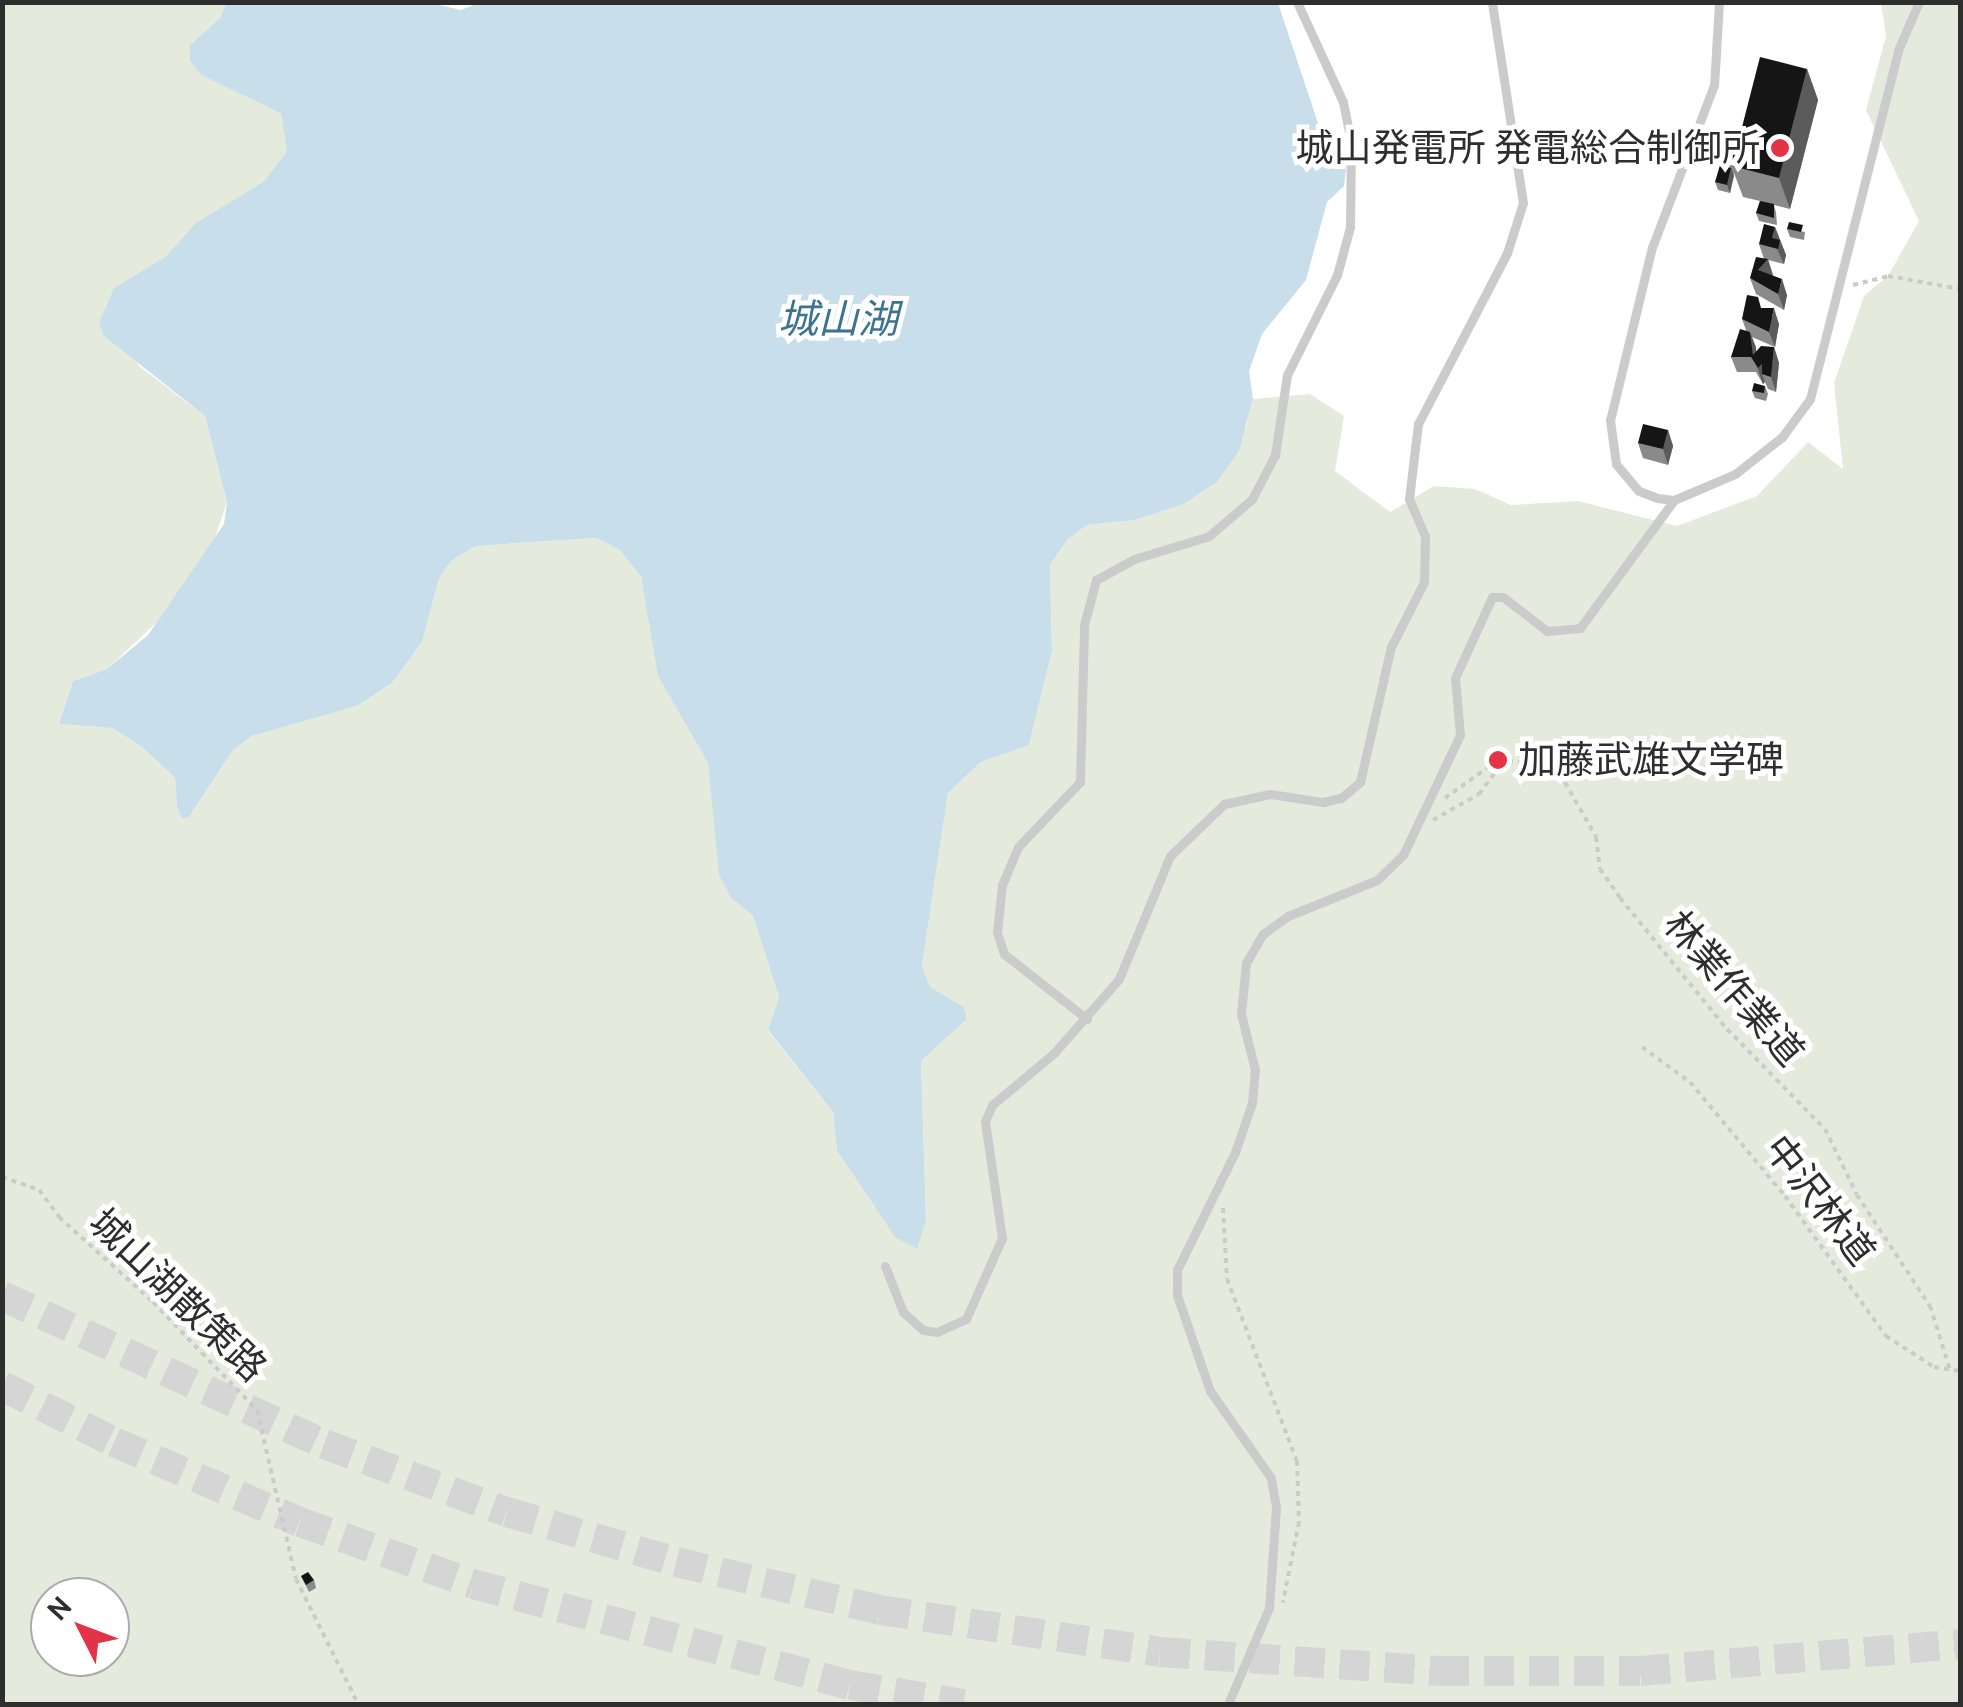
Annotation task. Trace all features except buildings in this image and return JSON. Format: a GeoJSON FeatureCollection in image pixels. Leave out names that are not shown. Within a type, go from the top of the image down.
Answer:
{"type":"FeatureCollection","features":[{"type":"Feature","properties":{"kind":"lane"},"geometry":{"type":"LineString","coordinates":[[1087,1019],[1004,954],[997,932],[1002,884],[1018,847],[1080,782],[1084,624],[1096,580],[1134,559],[1209,536],[1252,499],[1275,455],[1288,375],[1337,274],[1350,226],[1351,142],[1342,102],[1297,2]]}},
{"type":"Feature","properties":{"kind":"lane"},"geometry":{"type":"LineString","coordinates":[[885,1266],[903,1312],[923,1330],[952,1328],[976,1308],[1003,1227],[985,1121],[1004,1093],[1087,1019],[1119,979],[1170,856],[1198,824],[1240,798],[1284,794],[1323,802],[1341,798],[1360,782],[1392,647],[1424,582],[1424,536],[1409,498],[1418,424],[1507,253],[1522,203],[1492,2]]}},
{"type":"Feature","properties":{"kind":"lane"},"geometry":{"type":"LineString","coordinates":[[1674,500],[1640,491],[1628,481],[1611,446],[1610,420],[1652,247],[1714,86],[1719,2]]}},
{"type":"Feature","properties":{"kind":"lane"},"geometry":{"type":"LineString","coordinates":[[1228,1704],[1269,1608],[1276,1506],[1271,1478],[1210,1391],[1178,1294],[1180,1253],[1218,1184],[1252,1104],[1254,1070],[1241,1014],[1246,962],[1263,934],[1288,916],[1377,880],[1402,855],[1460,735],[1455,678],[1460,657],[1492,597],[1503,598],[1547,631],[1580,628],[1674,500],[1746,466],[1802,414],[1898,50],[1918,2]]}},
{"type":"Feature","properties":{"kind":"path"},"geometry":{"type":"LineString","coordinates":[[1837,290],[1888,276],[1960,289]]}},
{"type":"Feature","properties":{"kind":"path","name":"林業作業道"},"geometry":{"type":"LineString","coordinates":[[1424,812],[1498,760],[1554,765],[1596,836],[1600,869],[1620,898],[1727,1029],[1825,1129],[1857,1194],[1930,1306],[1950,1370]]}},
{"type":"Feature","properties":{"kind":"path"},"geometry":{"type":"LineString","coordinates":[[1419,825],[1456,812],[1501,766]]}},
{"type":"Feature","properties":{"kind":"path","name":"中沢林道"},"geometry":{"type":"LineString","coordinates":[[1642,1047],[1690,1082],[1784,1196],[1886,1336],[1934,1368],[1960,1371]]}},
{"type":"Feature","properties":{"kind":"path","name":"城山湖散策路"},"geometry":{"type":"LineString","coordinates":[[2,1178],[40,1190],[58,1217],[153,1302],[257,1410],[296,1578],[358,1704]]}},
{"type":"Feature","properties":{"kind":"path"},"geometry":{"type":"LineString","coordinates":[[1218,1184],[1227,1279],[1296,1461],[1299,1522],[1280,1613]]}},
{"type":"Feature","properties":{"kind":"green space"},"geometry":{"type":"Polygon","coordinates":[[[3,3],[226,3],[220,18],[190,45],[282,113],[288,130],[287,151],[264,181],[197,223],[166,256],[114,288],[139,366],[205,416],[227,502],[210,553],[172,608],[107,669],[73,681],[59,724],[112,728],[142,747],[175,778],[177,807],[182,819],[189,817],[233,750],[252,736],[357,706],[392,683],[422,642],[439,579],[451,561],[476,546],[596,538],[620,550],[641,577],[659,676],[708,763],[731,898],[753,916],[779,997],[768,1031],[833,1112],[837,1151],[877,1210],[926,1219],[921,1061],[967,1019],[964,1007],[929,987],[922,966],[948,793],[981,762],[1029,745],[1052,651],[1050,565],[1068,539],[1087,525],[1135,520],[1184,504],[1217,482],[1246,427],[1253,399],[1310,394],[1344,416],[1335,471],[1390,512],[1434,486],[1475,489],[1511,505],[1578,501],[1677,526],[1757,496],[1808,442],[1843,469],[1834,383],[1864,296],[1888,276],[1919,221],[1866,110],[1886,36],[1881,3],[1960,3],[1960,1704],[3,1704],[3,3]]]}},
{"type":"Feature","properties":{"kind":"water","name":"城山湖"},"geometry":{"type":"Polygon","coordinates":[[[427,2],[461,10],[481,2],[1278,3],[1322,135],[1347,161],[1344,186],[1327,202],[1306,280],[1262,334],[1249,371],[1253,399],[1239,451],[1217,482],[1184,504],[1135,520],[1087,525],[1068,539],[1050,565],[1052,651],[1029,745],[981,762],[948,793],[922,966],[930,987],[964,1007],[967,1019],[921,1061],[926,1219],[917,1249],[895,1237],[837,1151],[833,1112],[768,1030],[779,997],[753,916],[731,898],[719,875],[708,763],[658,676],[641,577],[620,550],[596,538],[476,546],[451,561],[439,579],[422,642],[392,683],[357,706],[252,736],[233,750],[189,817],[182,819],[177,807],[175,778],[142,747],[112,728],[59,724],[73,681],[107,669],[148,635],[224,524],[227,502],[205,416],[104,336],[99,323],[114,288],[166,256],[196,223],[264,181],[287,151],[281,113],[201,75],[190,61],[190,45],[220,18],[226,3],[427,2]]]}},
{"type":"Feature","properties":{"kind":"tunnel"},"geometry":{"type":"LineString","coordinates":[[2,1296],[324,1444],[507,1512],[676,1562],[880,1610],[1160,1652],[1439,1671],[1640,1671],[1960,1644]]}},
{"type":"Feature","properties":{"kind":"tunnel"},"geometry":{"type":"LineString","coordinates":[[2,1386],[114,1442],[300,1522],[473,1584],[850,1685],[963,1704]]}},
{"type":"Feature","properties":{"kind":"place","name":"城山発電所 発電総合制御所"},"geometry":{"type":"Point","coordinates":[1780,148]}},
{"type":"Feature","properties":{"kind":"place","name":"加藤武雄文学碑"},"geometry":{"type":"Point","coordinates":[1498,760]}}]}
